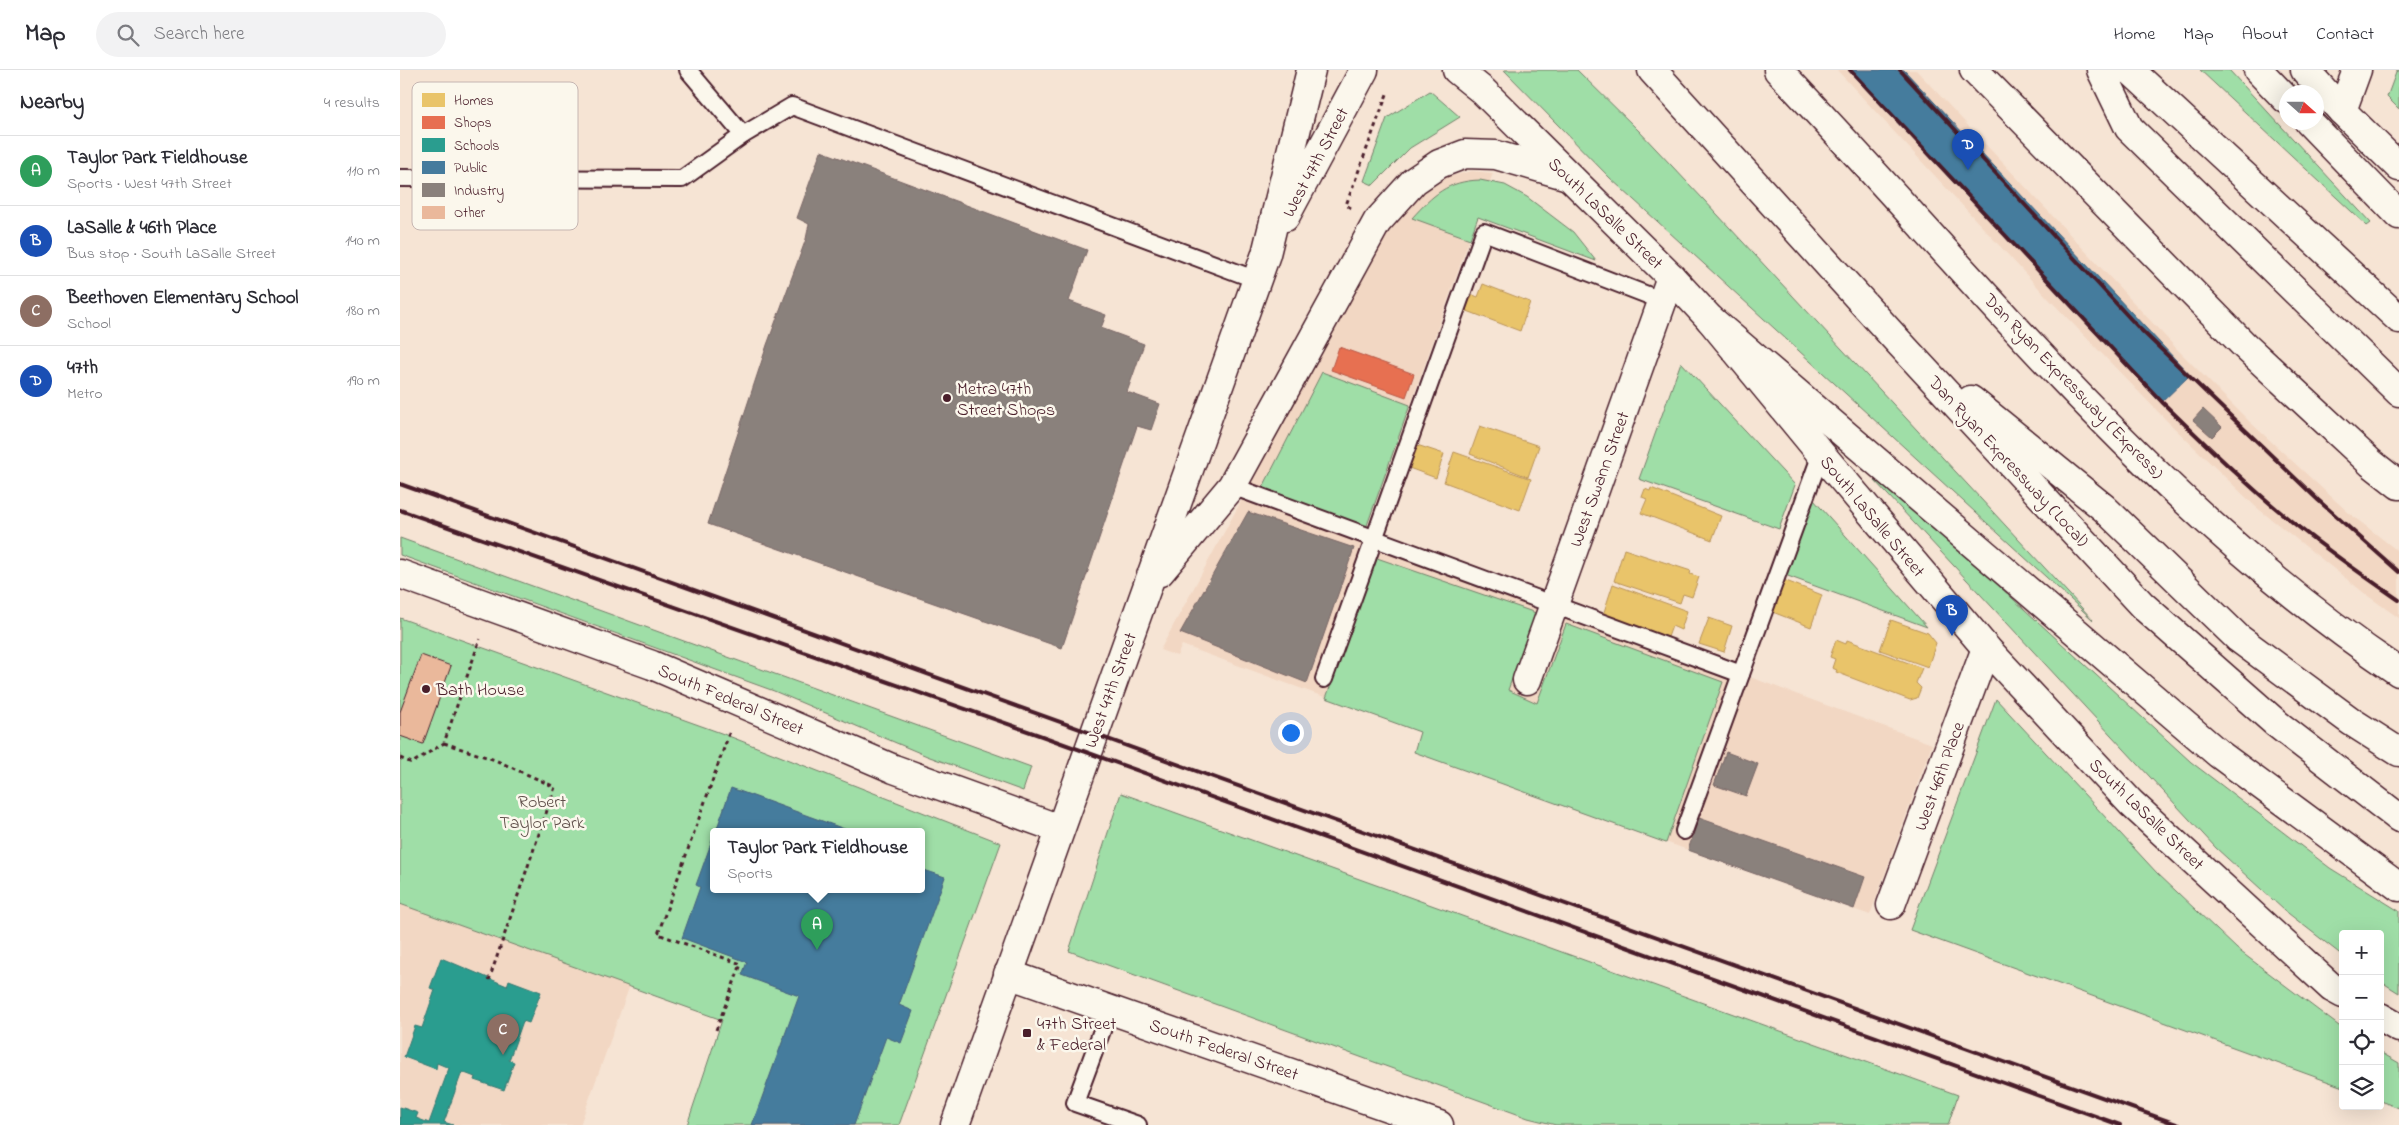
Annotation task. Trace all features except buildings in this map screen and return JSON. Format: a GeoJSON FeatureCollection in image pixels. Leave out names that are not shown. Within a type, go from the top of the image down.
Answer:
{"type":"FeatureCollection","features":[{"type":"Feature","properties":{"kind":"main road","name":"West 47th Street"},"geometry":{"type":"LineString","coordinates":[[955,1125],[1266,254],[1311,70]]}},
{"type":"Feature","properties":{"kind":"main road","name":"West 47th Street"},"geometry":{"type":"LineString","coordinates":[[1266,254],[1364,70]]}},
{"type":"Feature","properties":{"kind":"main road","name":"South LaSalle Street"},"geometry":{"type":"LineString","coordinates":[[1457,70],[1483,91],[1568,176],[1667,289],[1710,319],[1821,454],[1986,648],[2131,803],[2332,988],[2339,992]]}},
{"type":"Feature","properties":{"kind":"main road","name":"Dan Ryan Expressway (Local)"},"geometry":{"type":"LineString","coordinates":[[1652,70],[1893,336],[2142,605],[2277,724],[2399,818]]}},
{"type":"Feature","properties":{"kind":"main road","name":"Dan Ryan Expressway (Express)"},"geometry":{"type":"LineString","coordinates":[[1778,70],[2024,338],[2139,457],[2247,555],[2358,644],[2399,672]]}},
{"type":"Feature","properties":{"kind":"main road"},"geometry":{"type":"LineString","coordinates":[[1974,70],[2245,346],[2371,464],[2399,485]]}},
{"type":"Feature","properties":{"kind":"main road"},"geometry":{"type":"LineString","coordinates":[[2101,70],[2129,128],[2399,392]]}},
{"type":"Feature","properties":{"kind":"main road"},"geometry":{"type":"LineString","coordinates":[[2130,70],[2399,319]]}},
{"type":"Feature","properties":{"kind":"main road"},"geometry":{"type":"LineString","coordinates":[[2258,70],[2279,92]]}},
{"type":"Feature","properties":{"kind":"main road"},"geometry":{"type":"LineString","coordinates":[[2305,70],[2342,111],[2399,167]]}},
{"type":"Feature","properties":{"kind":"main road"},"geometry":{"type":"LineString","coordinates":[[2342,111],[2357,70]]}},
{"type":"Feature","properties":{"kind":"main road"},"geometry":{"type":"LineString","coordinates":[[2317,130],[2399,214]]}},
{"type":"Feature","properties":{"kind":"main road"},"geometry":{"type":"LineString","coordinates":[[1148,587],[1232,486],[1377,222],[1414,181],[1439,164],[1464,154],[1496,155],[1568,176]]}},
{"type":"Feature","properties":{"kind":"main road","name":"West Swann Street"},"geometry":{"type":"LineString","coordinates":[[1528,680],[1667,289]]}},
{"type":"Feature","properties":{"kind":"main road"},"geometry":{"type":"LineString","coordinates":[[1710,319],[2219,754],[2399,887]]}},
{"type":"Feature","properties":{"kind":"main road"},"geometry":{"type":"LineString","coordinates":[[1893,336],[2104,508],[2238,638],[2352,722],[2399,752]]}},
{"type":"Feature","properties":{"kind":"main road","name":"South Federal Street"},"geometry":{"type":"LineString","coordinates":[[400,574],[652,665],[894,769],[1060,829]]}},
{"type":"Feature","properties":{"kind":"main road","name":"West 46th Place"},"geometry":{"type":"LineString","coordinates":[[1892,905],[1986,648]]}},
{"type":"Feature","properties":{"kind":"main road","name":"South Federal Street"},"geometry":{"type":"LineString","coordinates":[[1008,974],[1422,1122]]}},
{"type":"Feature","properties":{"kind":"main road"},"geometry":{"type":"LineString","coordinates":[[2384,1019],[2399,1028]]}},
{"type":"Feature","properties":{"kind":"lane"},"geometry":{"type":"LineString","coordinates":[[688,70],[743,135]]}},
{"type":"Feature","properties":{"kind":"lane"},"geometry":{"type":"LineString","coordinates":[[578,179],[682,179],[743,135],[792,106],[1257,280]]}},
{"type":"Feature","properties":{"kind":"lane"},"geometry":{"type":"LineString","coordinates":[[1324,679],[1484,232],[1667,289]]}},
{"type":"Feature","properties":{"kind":"lane"},"geometry":{"type":"LineString","coordinates":[[1684,831],[1821,454]]}},
{"type":"Feature","properties":{"kind":"lane"},"geometry":{"type":"LineString","coordinates":[[1232,486],[1742,674]]}},
{"type":"Feature","properties":{"kind":"lane"},"geometry":{"type":"LineString","coordinates":[[1110,1010],[1075,1103],[1138,1125]]}},
{"type":"Feature","properties":{"kind":"path"},"geometry":{"type":"LineString","coordinates":[[1357,211],[1346,205],[1390,88]]}},
{"type":"Feature","properties":{"kind":"path"},"geometry":{"type":"LineString","coordinates":[[400,758],[412,763],[444,743],[480,639]]}},
{"type":"Feature","properties":{"kind":"path"},"geometry":{"type":"LineString","coordinates":[[716,1030],[741,964],[658,934],[730,731]]}},
{"type":"Feature","properties":{"kind":"path"},"geometry":{"type":"LineString","coordinates":[[444,743],[495,760],[555,787],[489,980]]}},
{"type":"Feature","properties":{"kind":"shaded area"},"geometry":{"type":"Polygon","coordinates":[[[1837,70],[1916,70],[2176,348],[2251,423],[2349,513],[2399,552],[2399,618],[2368,596],[2256,507],[2167,421],[2047,297],[1837,70]]]}},
{"type":"Feature","properties":{"kind":"shaded area"},"geometry":{"type":"Polygon","coordinates":[[[1472,171],[1493,173],[1364,535],[1932,744],[1870,915],[1414,752],[1420,732],[1182,645],[1177,656],[1160,650],[1380,246],[1403,213],[1419,196],[1447,177],[1472,171]]]}},
{"type":"Feature","properties":{"kind":"shaded area"},"geometry":{"type":"Polygon","coordinates":[[[400,904],[630,985],[580,1125],[400,1125],[400,904]]]}},
{"type":"Feature","properties":{"kind":"green space"},"geometry":{"type":"Polygon","coordinates":[[[1504,70],[1577,70],[1639,131],[1704,200],[2093,620],[1610,178],[1504,70]]]}},
{"type":"Feature","properties":{"kind":"green space"},"geometry":{"type":"Polygon","coordinates":[[[2200,70],[2229,70],[2279,124],[2279,130],[2285,130],[2371,223],[2367,226],[2200,70]]]}},
{"type":"Feature","properties":{"kind":"green space"},"geometry":{"type":"Polygon","coordinates":[[[2397,70],[2399,70],[2399,109],[2387,97],[2397,70]]]}},
{"type":"Feature","properties":{"kind":"green space"},"geometry":{"type":"Polygon","coordinates":[[[1430,91],[1460,117],[1410,148],[1373,185],[1364,181],[1387,118],[1430,91]]]}},
{"type":"Feature","properties":{"kind":"green space"},"geometry":{"type":"Polygon","coordinates":[[[1480,180],[1505,185],[1527,197],[1573,232],[1596,261],[1478,217],[1470,239],[1412,218],[1434,196],[1450,186],[1480,180]]]}},
{"type":"Feature","properties":{"kind":"green space"},"geometry":{"type":"Polygon","coordinates":[[[1681,362],[1795,485],[1779,529],[1639,479],[1681,362]]]}},
{"type":"Feature","properties":{"kind":"green space"},"geometry":{"type":"Polygon","coordinates":[[[1322,372],[1410,405],[1366,528],[1261,491],[1322,372]]]}},
{"type":"Feature","properties":{"kind":"green space"},"geometry":{"type":"Polygon","coordinates":[[[1881,478],[2191,762],[2330,868],[2399,911],[2399,993],[2384,984],[2384,930],[2339,930],[2339,953],[2284,910],[2216,848],[1875,481],[1881,478]]]}},
{"type":"Feature","properties":{"kind":"green space"},"geometry":{"type":"Polygon","coordinates":[[[1813,499],[1927,627],[1785,575],[1813,499]]]}},
{"type":"Feature","properties":{"kind":"green space"},"geometry":{"type":"Polygon","coordinates":[[[400,538],[1031,767],[1023,791],[927,756],[774,691],[400,555],[400,538]]]}},
{"type":"Feature","properties":{"kind":"green space"},"geometry":{"type":"Polygon","coordinates":[[[1377,558],[1536,613],[1508,690],[1537,703],[1566,624],[1723,682],[1666,843],[1414,752],[1420,732],[1326,698],[1377,558]]]}},
{"type":"Feature","properties":{"kind":"green space","name":"Robert Taylor Park"},"geometry":{"type":"Polygon","coordinates":[[[400,618],[721,733],[1001,843],[899,1125],[687,1125],[722,1020],[400,904],[400,618]]]}},
{"type":"Feature","properties":{"kind":"green space"},"geometry":{"type":"Polygon","coordinates":[[[1996,699],[2157,873],[2237,949],[2339,1026],[2339,1086],[1910,930],[1996,699]]]}},
{"type":"Feature","properties":{"kind":"green space"},"geometry":{"type":"Polygon","coordinates":[[[1121,793],[1958,1095],[1948,1125],[1556,1125],[1528,1118],[1069,951],[1121,793]]]}},
{"type":"Feature","properties":{"kind":"green space"},"geometry":{"type":"Polygon","coordinates":[[[2384,1054],[2399,1063],[2399,1108],[2384,1102],[2384,1054]]]}},
{"type":"Feature","properties":{"kind":"railway"},"geometry":{"type":"LineString","coordinates":[[1850,70],[2162,402],[2205,444],[2293,523],[2399,600]]}},
{"type":"Feature","properties":{"kind":"railway"},"geometry":{"type":"LineString","coordinates":[[1900,70],[2138,327],[2318,500],[2399,572]]}},
{"type":"Feature","properties":{"kind":"railway"},"geometry":{"type":"LineString","coordinates":[[400,484],[2179,1125]]}},
{"type":"Feature","properties":{"kind":"railway"},"geometry":{"type":"LineString","coordinates":[[400,510],[1039,735],[2120,1125]]}},
{"type":"Feature","properties":{"kind":"place","name":"47th"},"geometry":{"type":"Point","coordinates":[1968,170]}},
{"type":"Feature","properties":{"kind":"place","name":"Metra 47th Street Shops"},"geometry":{"type":"Point","coordinates":[947,398]}},
{"type":"Feature","properties":{"kind":"place","name":"LaSalle & 46th Place"},"geometry":{"type":"Point","coordinates":[1952,636]}},
{"type":"Feature","properties":{"kind":"place","name":"Bath House"},"geometry":{"type":"Point","coordinates":[426,689]}},
{"type":"Feature","properties":{"kind":"place","name":"Taylor Park Fieldhouse"},"geometry":{"type":"Point","coordinates":[817,950]}},
{"type":"Feature","properties":{"kind":"place","name":"47th Street & Federal"},"geometry":{"type":"Point","coordinates":[1027,1033]}},
{"type":"Feature","properties":{"kind":"place","name":"Beethoven Elementary School"},"geometry":{"type":"Point","coordinates":[503,1055]}}]}
